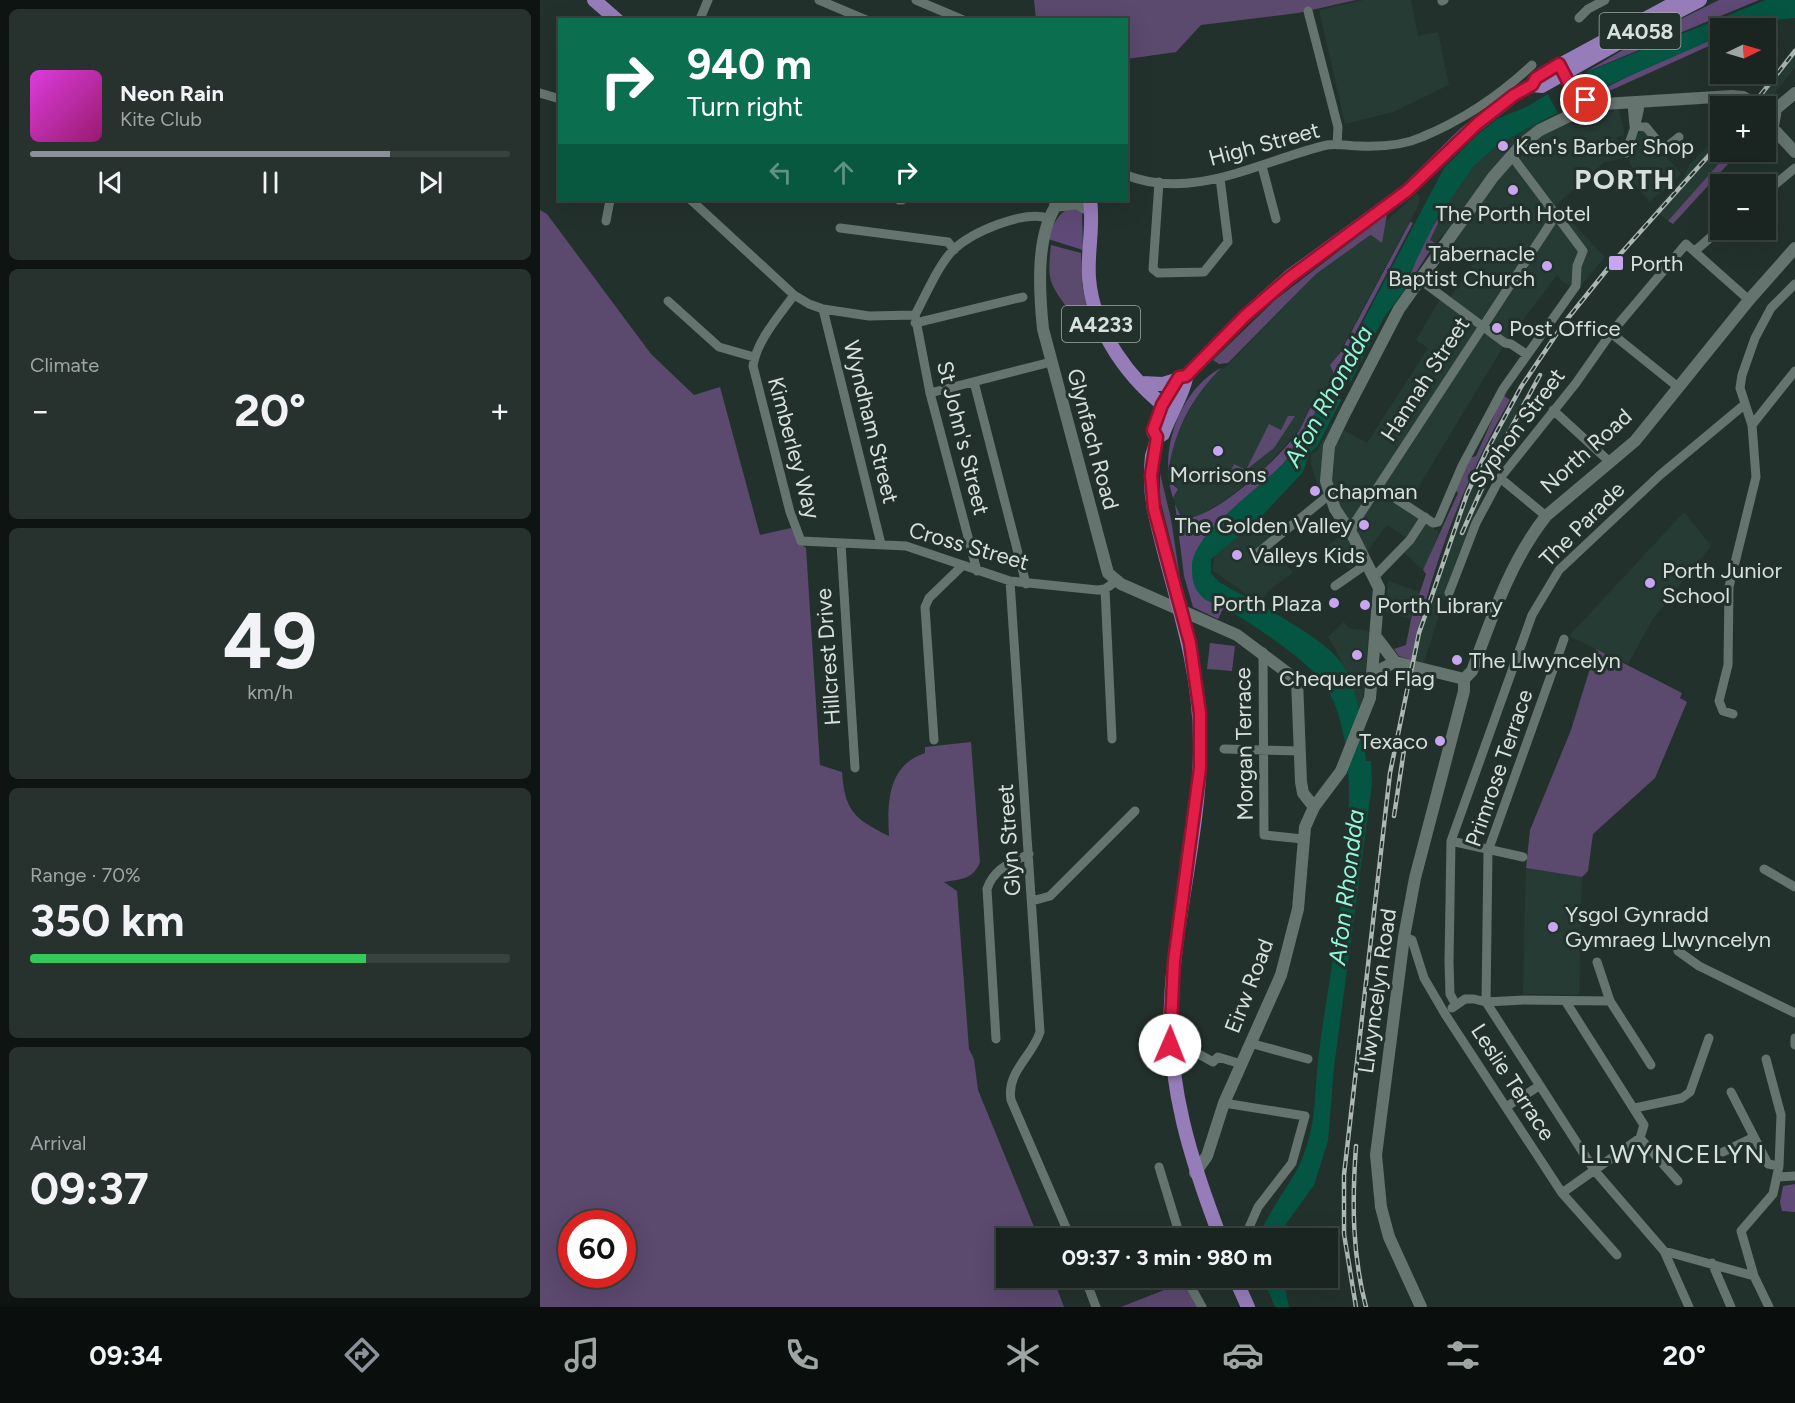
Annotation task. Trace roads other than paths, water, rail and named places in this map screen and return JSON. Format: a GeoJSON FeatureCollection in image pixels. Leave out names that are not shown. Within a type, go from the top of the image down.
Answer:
{"type":"FeatureCollection","features":[{"type":"Feature","properties":{"kind":"main road"},"geometry":{"type":"LineString","coordinates":[[594,0],[612,18]]}},
{"type":"Feature","properties":{"kind":"main road","name":"A4058"},"geometry":{"type":"LineString","coordinates":[[1564,73],[1680,0]]}},
{"type":"Feature","properties":{"kind":"main road","name":"A4058"},"geometry":{"type":"LineString","coordinates":[[1217,1228],[1195,1173],[1174,1085],[1171,1012],[1174,961],[1200,768],[1200,713],[1190,643],[1154,509],[1151,475],[1157,437],[1153,430],[1168,406],[1186,385],[1181,378],[1224,337],[1289,278],[1408,190],[1465,134],[1514,95],[1532,85],[1536,78],[1564,73],[1700,0]]}},
{"type":"Feature","properties":{"kind":"main road"},"geometry":{"type":"LineString","coordinates":[[1564,73],[1575,105]]}},
{"type":"Feature","properties":{"kind":"main road"},"geometry":{"type":"LineString","coordinates":[[1776,106],[1795,93]]}},
{"type":"Feature","properties":{"kind":"main road"},"geometry":{"type":"LineString","coordinates":[[1375,576],[1353,536],[1347,531],[1329,495],[1325,472],[1329,446],[1399,309],[1419,279],[1511,155],[1540,130],[1575,105],[1636,104],[1710,97]]}},
{"type":"Feature","properties":{"kind":"main road"},"geometry":{"type":"LineString","coordinates":[[1575,105],[1604,104]]}},
{"type":"Feature","properties":{"kind":"main road"},"geometry":{"type":"LineString","coordinates":[[1776,130],[1795,152]]}},
{"type":"Feature","properties":{"kind":"main road"},"geometry":{"type":"LineString","coordinates":[[1058,203],[1090,205]]}},
{"type":"Feature","properties":{"kind":"main road","name":"Glynfach Road"},"geometry":{"type":"LineString","coordinates":[[1058,203],[1048,218],[1042,240],[1040,301],[1043,329],[1110,585]]}},
{"type":"Feature","properties":{"kind":"main road","name":"A4233"},"geometry":{"type":"LineString","coordinates":[[1090,205],[1089,279],[1093,303],[1113,348],[1145,383],[1146,392],[1168,406]]}},
{"type":"Feature","properties":{"kind":"main road","name":"North Road"},"geometry":{"type":"LineString","coordinates":[[1464,679],[1472,671],[1517,556],[1546,516],[1635,441],[1749,300],[1795,248]]}},
{"type":"Feature","properties":{"kind":"main road"},"geometry":{"type":"LineString","coordinates":[[1145,383],[1163,384],[1181,378]]}},
{"type":"Feature","properties":{"kind":"main road","name":"Eirw Road"},"geometry":{"type":"LineString","coordinates":[[1195,1173],[1207,1156],[1224,1102],[1281,975],[1298,909],[1305,827],[1314,807],[1341,771],[1365,715],[1373,678],[1372,662],[1380,593],[1375,576]]}},
{"type":"Feature","properties":{"kind":"main road"},"geometry":{"type":"LineString","coordinates":[[1110,585],[1172,605],[1237,635],[1263,652],[1297,680],[1303,793],[1314,807]]}},
{"type":"Feature","properties":{"kind":"main road"},"geometry":{"type":"LineString","coordinates":[[1376,637],[1400,663]]}},
{"type":"Feature","properties":{"kind":"main road"},"geometry":{"type":"LineString","coordinates":[[1373,678],[1383,668],[1400,663],[1464,679]]}},
{"type":"Feature","properties":{"kind":"main road","name":"Llwyncelyn Road"},"geometry":{"type":"LineString","coordinates":[[1421,1307],[1389,1237],[1381,1207],[1377,1155],[1404,937],[1415,878],[1464,691],[1464,679]]}},
{"type":"Feature","properties":{"kind":"main road"},"geometry":{"type":"LineString","coordinates":[[1239,1288],[1248,1307]]}},
{"type":"Feature","properties":{"kind":"street"},"geometry":{"type":"LineString","coordinates":[[700,18],[708,0]]}},
{"type":"Feature","properties":{"kind":"street"},"geometry":{"type":"LineString","coordinates":[[819,0],[861,18]]}},
{"type":"Feature","properties":{"kind":"street"},"geometry":{"type":"LineString","coordinates":[[916,0],[962,18]]}},
{"type":"Feature","properties":{"kind":"street"},"geometry":{"type":"LineString","coordinates":[[1579,18],[1588,9],[1605,0]]}},
{"type":"Feature","properties":{"kind":"street"},"geometry":{"type":"LineString","coordinates":[[1308,11],[1338,127],[1337,145]]}},
{"type":"Feature","properties":{"kind":"street","name":"High Street"},"geometry":{"type":"LineString","coordinates":[[1128,177],[1139,181],[1182,183],[1220,178],[1329,145],[1378,147],[1405,144],[1482,105],[1532,65]]}},
{"type":"Feature","properties":{"kind":"street"},"geometry":{"type":"LineString","coordinates":[[540,93],[558,98]]}},
{"type":"Feature","properties":{"kind":"street"},"geometry":{"type":"LineString","coordinates":[[1626,153],[1634,126],[1636,104]]}},
{"type":"Feature","properties":{"kind":"street"},"geometry":{"type":"LineString","coordinates":[[1634,126],[1646,127],[1664,149],[1679,137]]}},
{"type":"Feature","properties":{"kind":"street"},"geometry":{"type":"LineString","coordinates":[[1422,137],[1425,149]]}},
{"type":"Feature","properties":{"kind":"street"},"geometry":{"type":"LineString","coordinates":[[1378,487],[1433,523],[1438,522],[1462,466],[1503,389],[1576,286],[1577,266],[1583,250],[1511,155]]}},
{"type":"Feature","properties":{"kind":"street"},"geometry":{"type":"LineString","coordinates":[[1262,166],[1276,219]]}},
{"type":"Feature","properties":{"kind":"street"},"geometry":{"type":"LineString","coordinates":[[1776,184],[1795,168]]}},
{"type":"Feature","properties":{"kind":"street"},"geometry":{"type":"LineString","coordinates":[[1159,182],[1153,269],[1158,273],[1204,272],[1228,242],[1220,178]]}},
{"type":"Feature","properties":{"kind":"street"},"geometry":{"type":"LineString","coordinates":[[606,221],[610,201]]}},
{"type":"Feature","properties":{"kind":"street"},"geometry":{"type":"LineString","coordinates":[[692,201],[794,295],[823,309],[869,316],[915,319],[1023,297]]}},
{"type":"Feature","properties":{"kind":"street"},"geometry":{"type":"LineString","coordinates":[[915,319],[954,250],[1007,221],[1034,215],[1048,218]]}},
{"type":"Feature","properties":{"kind":"street","name":"Hannah Street"},"geometry":{"type":"LineString","coordinates":[[1353,536],[1352,529],[1355,522],[1556,215]]}},
{"type":"Feature","properties":{"kind":"street"},"geometry":{"type":"LineString","coordinates":[[840,228],[948,242],[954,250]]}},
{"type":"Feature","properties":{"kind":"street"},"geometry":{"type":"LineString","coordinates":[[1710,238],[1695,251],[1749,300]]}},
{"type":"Feature","properties":{"kind":"street","name":"Syphon Street"},"geometry":{"type":"LineString","coordinates":[[1449,593],[1476,523],[1500,478],[1611,333],[1686,244],[1695,251]]}},
{"type":"Feature","properties":{"kind":"street"},"geometry":{"type":"LineString","coordinates":[[1419,279],[1504,344],[1512,344],[1527,354]]}},
{"type":"Feature","properties":{"kind":"street"},"geometry":{"type":"LineString","coordinates":[[1733,714],[1723,711],[1719,701],[1728,665],[1729,587],[1756,477],[1752,425],[1740,388],[1742,375],[1755,338],[1771,308],[1795,284]]}},
{"type":"Feature","properties":{"kind":"street","name":"Kimberley Way"},"geometry":{"type":"LineString","coordinates":[[794,295],[766,334],[754,357],[754,376],[794,526],[804,543],[881,543]]}},
{"type":"Feature","properties":{"kind":"street"},"geometry":{"type":"LineString","coordinates":[[668,302],[719,347],[754,357]]}},
{"type":"Feature","properties":{"kind":"street","name":"Wyndham Street"},"geometry":{"type":"LineString","coordinates":[[823,309],[881,543]]}},
{"type":"Feature","properties":{"kind":"street","name":"St John's Street"},"geometry":{"type":"LineString","coordinates":[[915,319],[930,393],[977,571]]}},
{"type":"Feature","properties":{"kind":"street"},"geometry":{"type":"LineString","coordinates":[[1611,333],[1678,387]]}},
{"type":"Feature","properties":{"kind":"street"},"geometry":{"type":"LineString","coordinates":[[930,393],[1051,362]]}},
{"type":"Feature","properties":{"kind":"street"},"geometry":{"type":"LineString","coordinates":[[1752,425],[1795,371]]}},
{"type":"Feature","properties":{"kind":"street"},"geometry":{"type":"LineString","coordinates":[[974,382],[1026,584]]}},
{"type":"Feature","properties":{"kind":"street","name":"The Parade"},"geometry":{"type":"LineString","coordinates":[[1486,742],[1532,615],[1559,570],[1644,490],[1744,405]]}},
{"type":"Feature","properties":{"kind":"street"},"geometry":{"type":"LineString","coordinates":[[1553,410],[1611,463]]}},
{"type":"Feature","properties":{"kind":"street"},"geometry":{"type":"LineString","coordinates":[[1500,478],[1546,516]]}},
{"type":"Feature","properties":{"kind":"street"},"geometry":{"type":"LineString","coordinates":[[1259,552],[1329,495]]}},
{"type":"Feature","properties":{"kind":"street"},"geometry":{"type":"LineString","coordinates":[[1375,576],[1410,540],[1425,517]]}},
{"type":"Feature","properties":{"kind":"street","name":"Cross Street"},"geometry":{"type":"LineString","coordinates":[[881,543],[906,546],[977,571],[1026,584],[1110,585]]}},
{"type":"Feature","properties":{"kind":"street","name":"Hillcrest Drive"},"geometry":{"type":"LineString","coordinates":[[840,544],[855,768]]}},
{"type":"Feature","properties":{"kind":"street"},"geometry":{"type":"LineString","coordinates":[[1335,586],[1368,563]]}},
{"type":"Feature","properties":{"kind":"street"},"geometry":{"type":"LineString","coordinates":[[934,740],[926,607],[929,598],[962,566]]}},
{"type":"Feature","properties":{"kind":"street","name":"Glyn Street"},"geometry":{"type":"LineString","coordinates":[[1010,581],[1040,1032],[1036,1042],[1011,1078],[1009,1089],[1011,1100],[1066,1228]]}},
{"type":"Feature","properties":{"kind":"street"},"geometry":{"type":"LineString","coordinates":[[1110,585],[1112,739]]}},
{"type":"Feature","properties":{"kind":"street","name":"Primrose Terrace"},"geometry":{"type":"LineString","coordinates":[[1486,1002],[1488,851],[1564,639]]}},
{"type":"Feature","properties":{"kind":"street","name":"Morgan Terrace"},"geometry":{"type":"LineString","coordinates":[[1263,652],[1264,835],[1303,838]]}},
{"type":"Feature","properties":{"kind":"street","name":"Leslie Terrace"},"geometry":{"type":"LineString","coordinates":[[1456,1005],[1450,994],[1449,973],[1450,841],[1486,742]]}},
{"type":"Feature","properties":{"kind":"street"},"geometry":{"type":"LineString","coordinates":[[1224,749],[1300,752]]}},
{"type":"Feature","properties":{"kind":"street"},"geometry":{"type":"LineString","coordinates":[[1032,901],[1050,896],[1135,811]]}},
{"type":"Feature","properties":{"kind":"street"},"geometry":{"type":"LineString","coordinates":[[1450,841],[1523,857]]}},
{"type":"Feature","properties":{"kind":"street"},"geometry":{"type":"LineString","coordinates":[[996,1039],[987,889],[991,878],[999,868],[1029,855]]}},
{"type":"Feature","properties":{"kind":"street"},"geometry":{"type":"LineString","coordinates":[[1764,869],[1795,887]]}},
{"type":"Feature","properties":{"kind":"street","name":"Leslie Terrace"},"geometry":{"type":"LineString","coordinates":[[1404,937],[1412,940],[1425,978],[1445,1014],[1562,1193],[1617,1255]]}},
{"type":"Feature","properties":{"kind":"street"},"geometry":{"type":"LineString","coordinates":[[1678,951],[1699,966],[1795,1013]]}},
{"type":"Feature","properties":{"kind":"street"},"geometry":{"type":"LineString","coordinates":[[1597,962],[1610,1001],[1651,1065]]}},
{"type":"Feature","properties":{"kind":"street"},"geometry":{"type":"LineString","coordinates":[[1445,1014],[1465,999],[1486,1002],[1610,1001]]}},
{"type":"Feature","properties":{"kind":"street"},"geometry":{"type":"LineString","coordinates":[[1486,1002],[1595,1171],[1664,1251],[1689,1307]]}},
{"type":"Feature","properties":{"kind":"street"},"geometry":{"type":"LineString","coordinates":[[1562,1193],[1640,1138],[1644,1125],[1566,1002]]}},
{"type":"Feature","properties":{"kind":"street"},"geometry":{"type":"LineString","coordinates":[[1635,1108],[1682,1098],[1690,1092],[1709,1038]]}},
{"type":"Feature","properties":{"kind":"street"},"geometry":{"type":"LineString","coordinates":[[1795,1038],[1795,1045]]}},
{"type":"Feature","properties":{"kind":"street"},"geometry":{"type":"LineString","coordinates":[[1250,1043],[1308,1059]]}},
{"type":"Feature","properties":{"kind":"street"},"geometry":{"type":"LineString","coordinates":[[1188,1048],[1213,1062],[1218,1057],[1240,1064]]}},
{"type":"Feature","properties":{"kind":"street"},"geometry":{"type":"LineString","coordinates":[[1766,1059],[1781,1115],[1779,1172],[1773,1194],[1741,1231],[1754,1276],[1769,1307]]}},
{"type":"Feature","properties":{"kind":"street"},"geometry":{"type":"LineString","coordinates":[[1506,1107],[1539,1086]]}},
{"type":"Feature","properties":{"kind":"street"},"geometry":{"type":"LineString","coordinates":[[1731,1092],[1768,1164],[1779,1172],[1795,1176]]}},
{"type":"Feature","properties":{"kind":"street"},"geometry":{"type":"LineString","coordinates":[[1224,1102],[1305,1116],[1292,1163],[1258,1207],[1249,1228]]}},
{"type":"Feature","properties":{"kind":"street"},"geometry":{"type":"LineString","coordinates":[[1723,1152],[1754,1137]]}},
{"type":"Feature","properties":{"kind":"street"},"geometry":{"type":"LineString","coordinates":[[1640,1138],[1678,1181]]}},
{"type":"Feature","properties":{"kind":"street"},"geometry":{"type":"LineString","coordinates":[[1159,1167],[1178,1228]]}},
{"type":"Feature","properties":{"kind":"street"},"geometry":{"type":"LineString","coordinates":[[1664,1251],[1754,1276]]}},
{"type":"Feature","properties":{"kind":"street"},"geometry":{"type":"LineString","coordinates":[[1712,1263],[1731,1307]]}},
{"type":"Feature","properties":{"kind":"street"},"geometry":{"type":"LineString","coordinates":[[1089,1288],[1096,1307]]}},
{"type":"Feature","properties":{"kind":"street"},"geometry":{"type":"LineString","coordinates":[[1192,1288],[1203,1307]]}},
{"type":"Feature","properties":{"kind":"water"},"geometry":{"type":"Polygon","coordinates":[[[1766,0],[1795,0],[1795,18],[1721,18],[1766,0]]]}},
{"type":"Feature","properties":{"kind":"water","name":"Afon Rhondda"},"geometry":{"type":"Polygon","coordinates":[[[1710,23],[1710,41],[1609,85],[1497,145],[1473,167],[1436,220],[1411,271],[1406,288],[1383,319],[1318,445],[1309,454],[1303,472],[1259,519],[1211,559],[1211,573],[1219,582],[1320,642],[1342,664],[1357,699],[1366,761],[1371,761],[1372,784],[1334,1067],[1328,1141],[1314,1185],[1283,1228],[1263,1228],[1303,1158],[1312,1124],[1323,1021],[1345,868],[1349,815],[1348,765],[1340,721],[1325,685],[1317,675],[1279,643],[1201,595],[1193,579],[1192,565],[1195,553],[1215,526],[1284,463],[1301,440],[1444,168],[1497,119],[1526,107],[1582,74],[1710,23]]]}},
{"type":"Feature","properties":{"kind":"water"},"geometry":{"type":"Polygon","coordinates":[[[1267,1288],[1285,1288],[1289,1307],[1275,1307],[1267,1288]]]}},
{"type":"Feature","properties":{"kind":"railway"},"geometry":{"type":"LineString","coordinates":[[1760,96],[1795,51]]}},
{"type":"Feature","properties":{"kind":"railway"},"geometry":{"type":"LineString","coordinates":[[1356,1307],[1344,1234],[1344,1175],[1390,773],[1419,633],[1467,494],[1488,448],[1521,387],[1564,323],[1614,261],[1710,154]]}},
{"type":"Feature","properties":{"kind":"railway"},"geometry":{"type":"LineString","coordinates":[[1462,533],[1498,452],[1540,375]]}},
{"type":"Feature","properties":{"kind":"railway"},"geometry":{"type":"LineString","coordinates":[[1394,816],[1404,750]]}},
{"type":"Feature","properties":{"kind":"railway"},"geometry":{"type":"LineString","coordinates":[[1356,1146],[1354,1227],[1358,1267],[1366,1307]]}},
{"type":"Feature","properties":{"kind":"place","name":"Ken's Barber Shop"},"geometry":{"type":"Point","coordinates":[1503,146]}},
{"type":"Feature","properties":{"kind":"place","name":"The Porth Hotel"},"geometry":{"type":"Point","coordinates":[1513,190]}},
{"type":"Feature","properties":{"kind":"place","name":"Porth"},"geometry":{"type":"Point","coordinates":[1616,263]}},
{"type":"Feature","properties":{"kind":"place","name":"Tabernacle Baptist Church"},"geometry":{"type":"Point","coordinates":[1547,266]}},
{"type":"Feature","properties":{"kind":"place","name":"Post Office"},"geometry":{"type":"Point","coordinates":[1497,328]}},
{"type":"Feature","properties":{"kind":"place","name":"Morrisons"},"geometry":{"type":"Point","coordinates":[1218,451]}},
{"type":"Feature","properties":{"kind":"place","name":"chapman"},"geometry":{"type":"Point","coordinates":[1315,491]}},
{"type":"Feature","properties":{"kind":"place","name":"The Golden Valley"},"geometry":{"type":"Point","coordinates":[1364,525]}},
{"type":"Feature","properties":{"kind":"place","name":"Valleys Kids"},"geometry":{"type":"Point","coordinates":[1237,555]}},
{"type":"Feature","properties":{"kind":"place","name":"Porth Junior School"},"geometry":{"type":"Point","coordinates":[1650,583]}},
{"type":"Feature","properties":{"kind":"place","name":"Porth Plaza"},"geometry":{"type":"Point","coordinates":[1334,603]}},
{"type":"Feature","properties":{"kind":"place","name":"Porth Library"},"geometry":{"type":"Point","coordinates":[1365,605]}},
{"type":"Feature","properties":{"kind":"place","name":"Chequered Flag"},"geometry":{"type":"Point","coordinates":[1357,655]}},
{"type":"Feature","properties":{"kind":"place","name":"The Llwyncelyn"},"geometry":{"type":"Point","coordinates":[1457,660]}},
{"type":"Feature","properties":{"kind":"place","name":"Texaco"},"geometry":{"type":"Point","coordinates":[1440,741]}},
{"type":"Feature","properties":{"kind":"place","name":"Ysgol Gynradd Gymraeg Llwyncelyn"},"geometry":{"type":"Point","coordinates":[1553,927]}},
{"type":"Feature","properties":{"kind":"district","name":"PORTH"},"geometry":{"type":"Point","coordinates":[1625,179]}},
{"type":"Feature","properties":{"kind":"district","name":"LLWYNCELYN"},"geometry":{"type":"Point","coordinates":[1673,1154]}}]}
